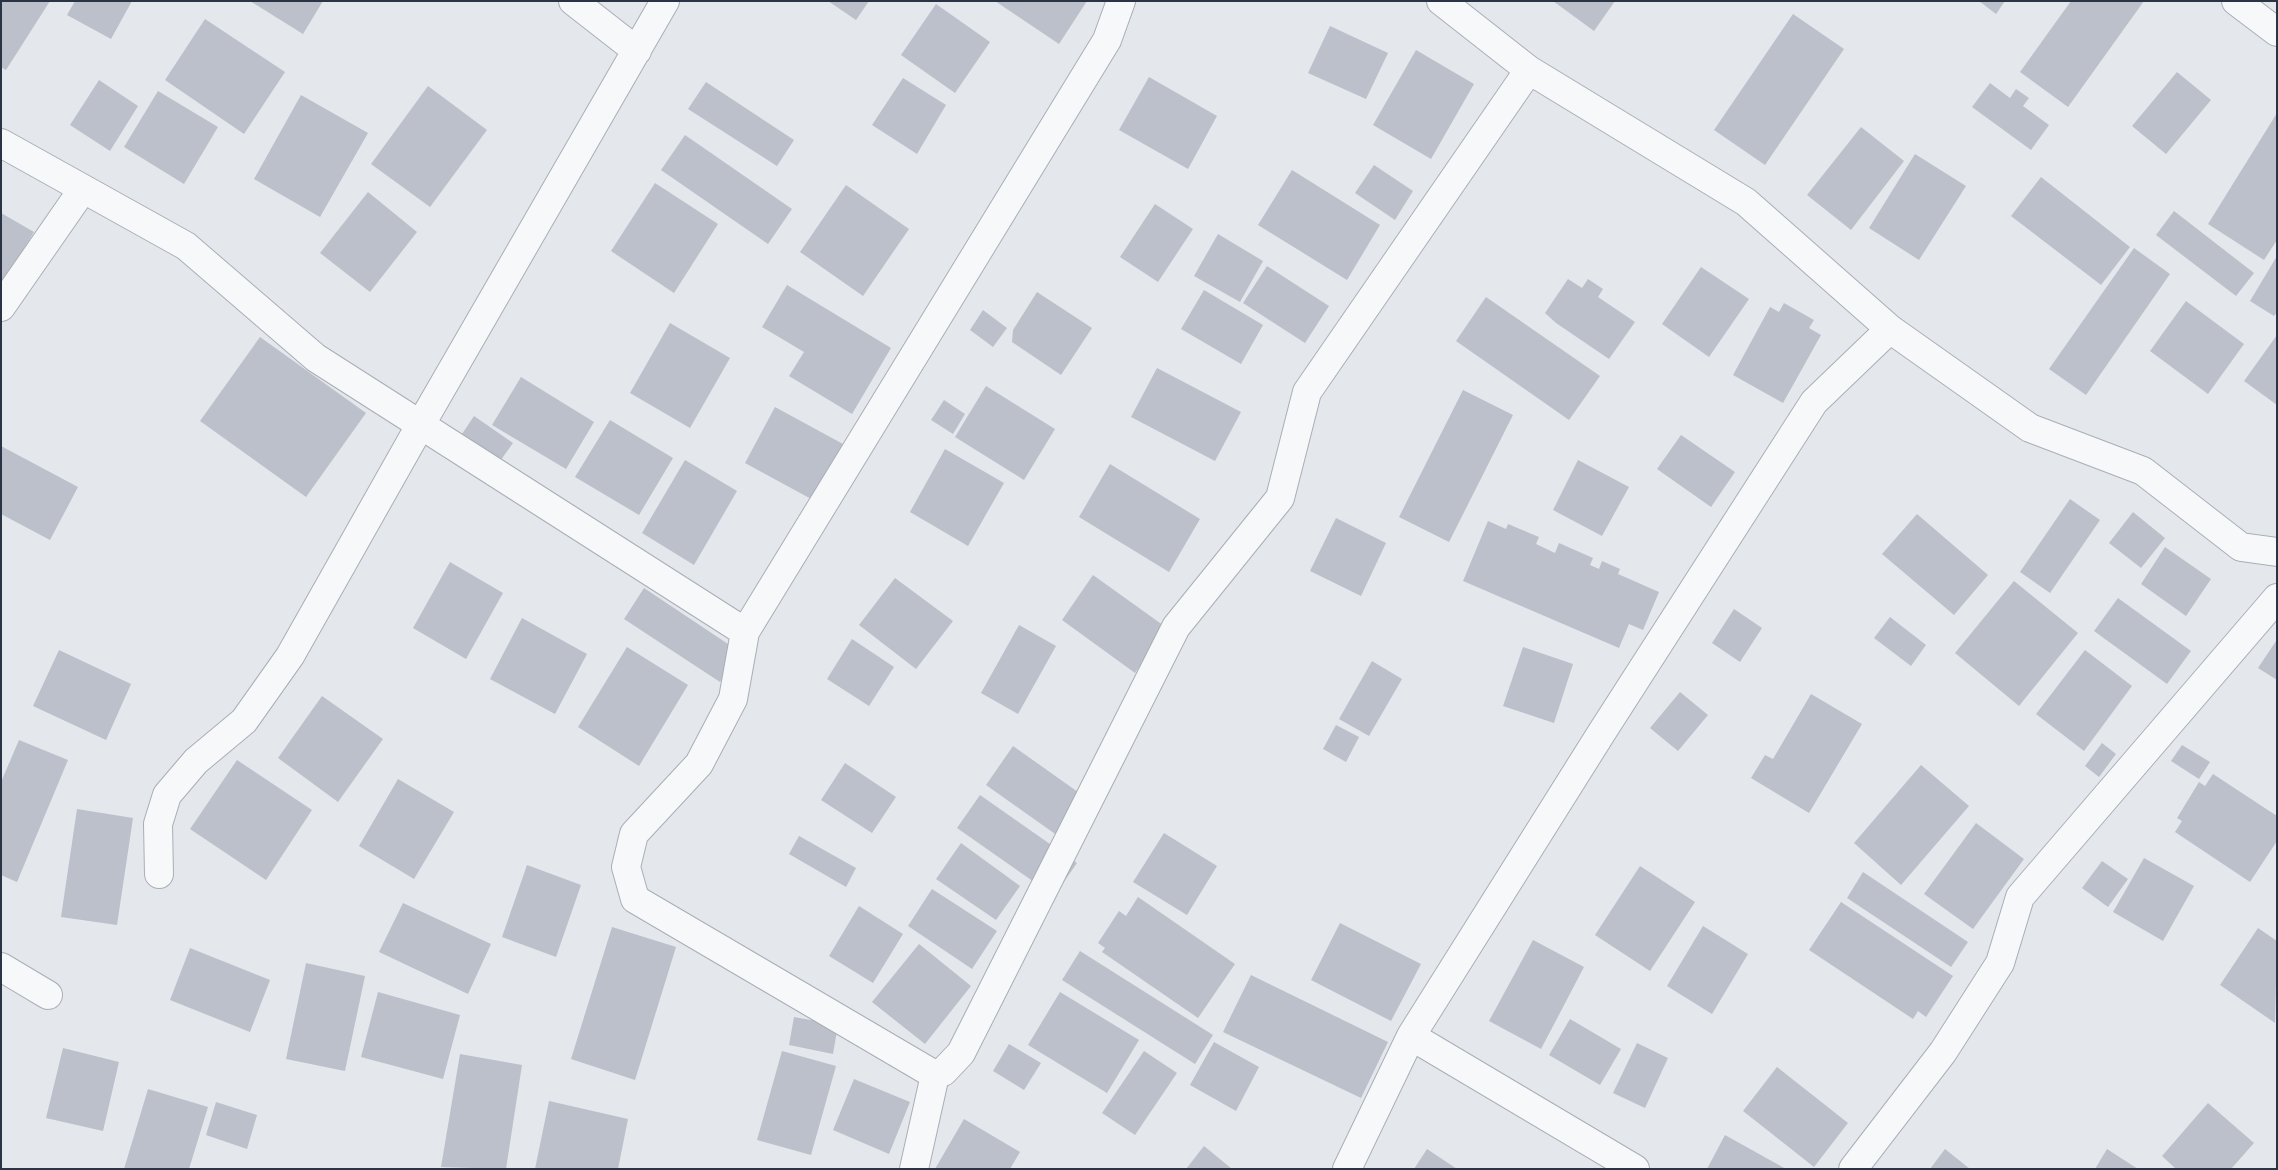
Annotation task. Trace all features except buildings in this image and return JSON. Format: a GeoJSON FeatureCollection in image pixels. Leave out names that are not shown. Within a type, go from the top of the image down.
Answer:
{"type":"FeatureCollection","features":[{"type":"Feature","properties":{"kind":"street"},"geometry":{"type":"LineString","coordinates":[[573,1],[637,51]]}},
{"type":"Feature","properties":{"kind":"street"},"geometry":{"type":"LineString","coordinates":[[159,874],[158,824],[168,795],[196,761],[244,722],[284,664],[420,424],[665,1]]}},
{"type":"Feature","properties":{"kind":"street"},"geometry":{"type":"LineString","coordinates":[[935,1075],[635,899],[626,867],[634,834],[699,764],[733,699],[745,632],[1107,40],[1121,1]]}},
{"type":"Feature","properties":{"kind":"street"},"geometry":{"type":"LineString","coordinates":[[1441,1],[1529,70],[1746,202],[1890,329],[2030,428],[2143,471],[2241,547],[2277,552]]}},
{"type":"Feature","properties":{"kind":"street"},"geometry":{"type":"LineString","coordinates":[[2236,1],[2277,32]]}},
{"type":"Feature","properties":{"kind":"street"},"geometry":{"type":"LineString","coordinates":[[935,1075],[943,1072],[961,1053],[1176,627],[1280,498],[1307,392],[1529,70]]}},
{"type":"Feature","properties":{"kind":"street"},"geometry":{"type":"LineString","coordinates":[[1,143],[186,246],[316,358],[745,632]]}},
{"type":"Feature","properties":{"kind":"street"},"geometry":{"type":"LineString","coordinates":[[1,307],[83,189]]}},
{"type":"Feature","properties":{"kind":"street"},"geometry":{"type":"LineString","coordinates":[[1347,1169],[1411,1036],[1602,732],[1814,402],[1890,329]]}},
{"type":"Feature","properties":{"kind":"street"},"geometry":{"type":"LineString","coordinates":[[1853,1169],[1943,1052],[2000,963],[2020,896],[2277,598]]}},
{"type":"Feature","properties":{"kind":"street"},"geometry":{"type":"LineString","coordinates":[[1,966],[48,995]]}},
{"type":"Feature","properties":{"kind":"street"},"geometry":{"type":"LineString","coordinates":[[1411,1036],[1635,1169]]}},
{"type":"Feature","properties":{"kind":"street"},"geometry":{"type":"LineString","coordinates":[[914,1169],[935,1075]]}}]}
